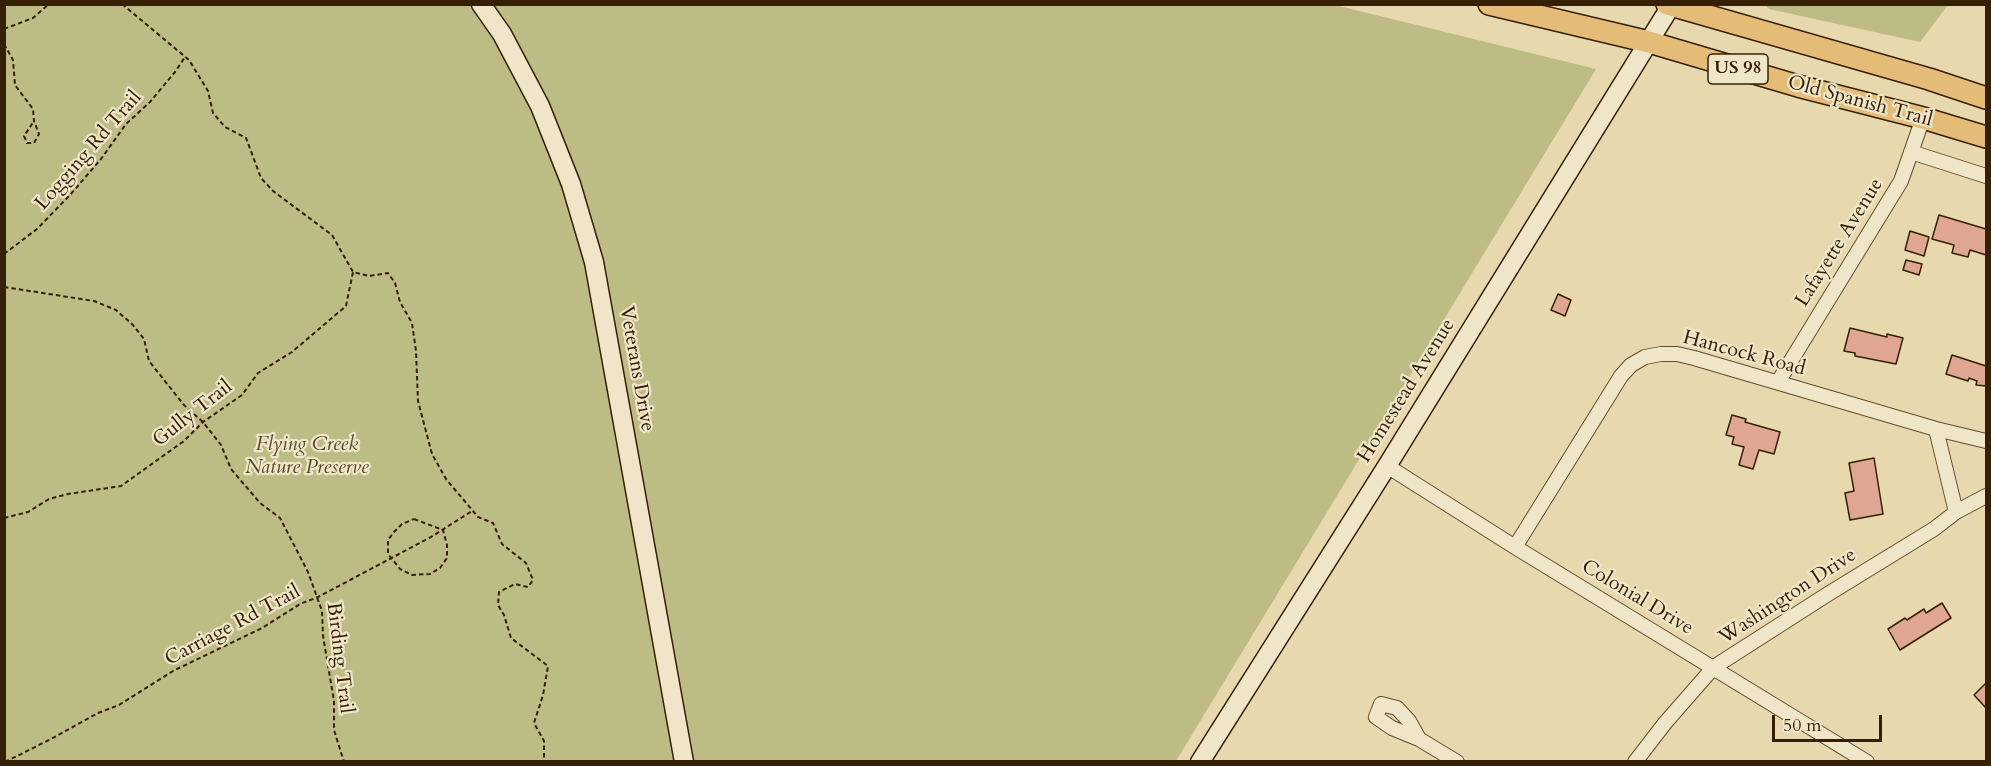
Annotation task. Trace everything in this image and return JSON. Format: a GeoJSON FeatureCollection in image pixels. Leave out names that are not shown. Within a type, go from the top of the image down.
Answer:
{"type":"FeatureCollection","features":[{"type":"Feature","properties":{"kind":"main road","name":"Old Spanish Trail"},"geometry":{"type":"LineString","coordinates":[[1489,4],[1649,42],[1798,86],[1923,118],[1986,137]]}},
{"type":"Feature","properties":{"kind":"main road"},"geometry":{"type":"LineString","coordinates":[[1718,4],[1742,26]]}},
{"type":"Feature","properties":{"kind":"main road","name":"Old Spanish Trail"},"geometry":{"type":"LineString","coordinates":[[1670,5],[1929,79],[1986,98]]}},
{"type":"Feature","properties":{"kind":"street","name":"Veterans Drive"},"geometry":{"type":"LineString","coordinates":[[481,4],[502,34],[540,106],[571,184],[594,262],[684,762]]}},
{"type":"Feature","properties":{"kind":"street","name":"Homestead Avenue"},"geometry":{"type":"LineString","coordinates":[[1200,762],[1387,466],[1670,5]]}},
{"type":"Feature","properties":{"kind":"street","name":"Lafayette Avenue"},"geometry":{"type":"LineString","coordinates":[[1778,382],[1901,181],[1923,118]]}},
{"type":"Feature","properties":{"kind":"street"},"geometry":{"type":"LineString","coordinates":[[1911,152],[1986,176]]}},
{"type":"Feature","properties":{"kind":"street","name":"Hancock Road"},"geometry":{"type":"LineString","coordinates":[[1515,547],[1621,376],[1631,365],[1645,357],[1677,354],[1936,429],[1986,441]]}},
{"type":"Feature","properties":{"kind":"street"},"geometry":{"type":"LineString","coordinates":[[1936,429],[1956,512]]}},
{"type":"Feature","properties":{"kind":"street","name":"Colonial Drive"},"geometry":{"type":"LineString","coordinates":[[1387,466],[1867,762]]}},
{"type":"Feature","properties":{"kind":"street","name":"Washington Drive"},"geometry":{"type":"LineString","coordinates":[[1635,762],[1665,723],[1714,668],[1934,529],[1956,512],[1986,496]]}},
{"type":"Feature","properties":{"kind":"street"},"geometry":{"type":"LineString","coordinates":[[1419,739],[1457,762]]}},
{"type":"Feature","properties":{"kind":"path"},"geometry":{"type":"LineString","coordinates":[[4,29],[33,18],[49,4]]}},
{"type":"Feature","properties":{"kind":"path"},"geometry":{"type":"LineString","coordinates":[[122,4],[189,60],[207,91],[213,113],[225,127],[246,138],[261,178],[273,191],[332,235],[352,272],[369,276],[388,273],[395,283],[400,302],[412,323],[416,351],[418,401],[432,454],[446,479],[478,517],[493,523],[502,544],[526,563],[533,580],[528,587],[515,584],[499,592],[498,605],[504,615],[511,638],[548,666],[543,695],[534,723],[544,741],[544,762]]}},
{"type":"Feature","properties":{"kind":"path"},"geometry":{"type":"LineString","coordinates":[[4,44],[13,60],[15,85],[33,109],[34,121],[39,134],[34,143],[27,143],[24,136],[34,121]]}},
{"type":"Feature","properties":{"kind":"path","name":"Logging Rd Trail"},"geometry":{"type":"LineString","coordinates":[[4,254],[38,229],[70,195],[101,159],[126,124],[150,102],[185,57]]}},
{"type":"Feature","properties":{"kind":"path","name":"Gully Trail"},"geometry":{"type":"LineString","coordinates":[[4,518],[28,512],[49,499],[121,486],[184,441],[203,422],[242,395],[258,373],[292,352],[346,306],[352,272]]}},
{"type":"Feature","properties":{"kind":"path","name":"Birding Trail"},"geometry":{"type":"LineString","coordinates":[[4,287],[94,301],[117,310],[144,339],[149,360],[184,405],[203,422],[221,445],[231,470],[260,503],[280,518],[296,545],[322,611],[323,636],[334,701],[334,730],[344,762]]}},
{"type":"Feature","properties":{"kind":"path","name":"Carriage Rd Trail"},"geometry":{"type":"LineString","coordinates":[[5,762],[98,712],[119,705],[173,671],[243,638],[300,604],[392,558],[443,530],[472,510]]}},
{"type":"Feature","properties":{"kind":"path"},"geometry":{"type":"LineString","coordinates":[[414,519],[443,530],[447,545],[447,558],[440,568],[430,574],[412,575],[400,569],[392,558],[388,554],[388,540],[402,524],[414,519]]}},
{"type":"Feature","properties":{"kind":"green space","name":"Flying Creek Nature Preserve"},"geometry":{"type":"Polygon","coordinates":[[[1331,4],[1596,69],[1176,761],[5,762],[4,5],[1331,4]]]}},
{"type":"Feature","properties":{"kind":"green space"},"geometry":{"type":"Polygon","coordinates":[[[1765,5],[1948,5],[1920,42],[1769,9],[1765,5]]]}},
{"type":"Feature","properties":{"kind":"building"},"geometry":{"type":"Polygon","coordinates":[[[1939,215],[1986,229],[1986,255],[1970,250],[1968,257],[1952,253],[1954,245],[1932,239],[1939,215]]]}},
{"type":"Feature","properties":{"kind":"building"},"geometry":{"type":"Polygon","coordinates":[[[1910,231],[1929,237],[1924,256],[1905,250],[1910,231]]]}},
{"type":"Feature","properties":{"kind":"building"},"geometry":{"type":"Polygon","coordinates":[[[1906,260],[1922,264],[1919,275],[1903,270],[1906,260]]]}},
{"type":"Feature","properties":{"kind":"building"},"geometry":{"type":"Polygon","coordinates":[[[1558,294],[1571,300],[1565,316],[1551,310],[1558,294]]]}},
{"type":"Feature","properties":{"kind":"building"},"geometry":{"type":"Polygon","coordinates":[[[1850,328],[1887,337],[1887,334],[1903,338],[1896,364],[1855,356],[1855,353],[1844,351],[1850,328]]]}},
{"type":"Feature","properties":{"kind":"building"},"geometry":{"type":"Polygon","coordinates":[[[1952,355],[1986,366],[1986,386],[1976,385],[1977,381],[1969,378],[1968,381],[1946,374],[1952,355]]]}},
{"type":"Feature","properties":{"kind":"building"},"geometry":{"type":"Polygon","coordinates":[[[1732,415],[1746,419],[1745,422],[1780,432],[1774,454],[1759,450],[1753,469],[1739,465],[1744,447],[1732,444],[1734,437],[1726,435],[1732,415]]]}},
{"type":"Feature","properties":{"kind":"building"},"geometry":{"type":"Polygon","coordinates":[[[1874,458],[1883,514],[1850,520],[1845,493],[1854,491],[1849,463],[1874,458]]]}},
{"type":"Feature","properties":{"kind":"building"},"geometry":{"type":"Polygon","coordinates":[[[1942,603],[1951,618],[1900,650],[1888,629],[1905,618],[1907,620],[1924,609],[1926,613],[1942,603]]]}},
{"type":"Feature","properties":{"kind":"building"},"geometry":{"type":"Polygon","coordinates":[[[1986,683],[1986,708],[1974,695],[1986,683]]]}}]}
